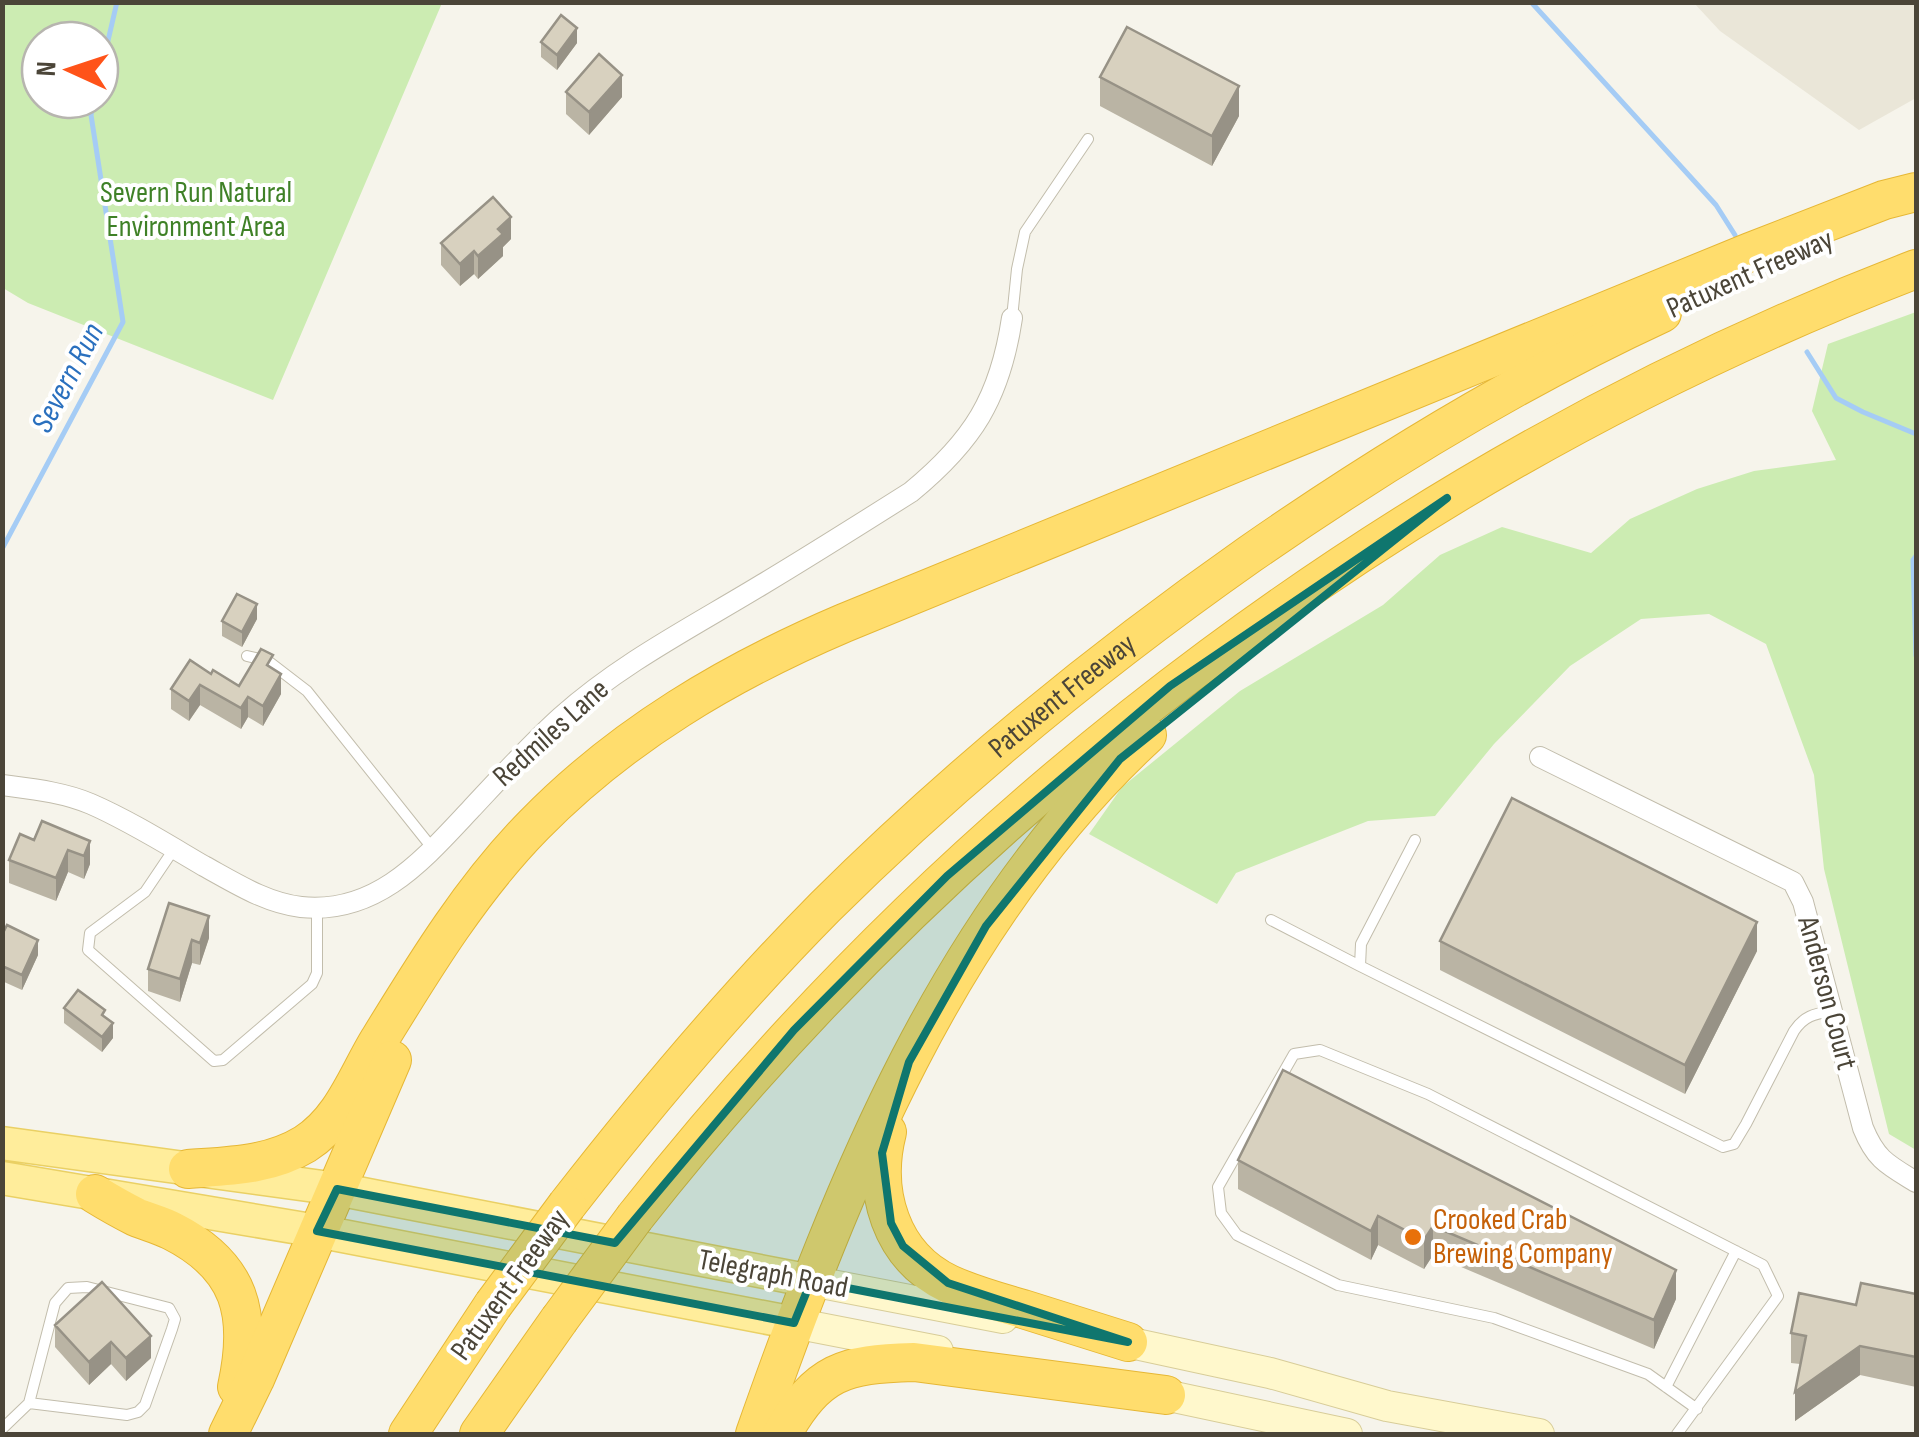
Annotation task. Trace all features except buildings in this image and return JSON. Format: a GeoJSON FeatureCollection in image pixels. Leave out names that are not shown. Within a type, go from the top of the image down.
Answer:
{"type":"FeatureCollection","features":[{"type":"Feature","properties":{"kind":"highway"},"geometry":{"type":"LineString","coordinates":[[188,1169],[255,1163],[281,1156],[324,1129],[494,868],[570,790],[682,705],[789,646],[1750,252],[1884,200],[1916,192]]}},
{"type":"Feature","properties":{"kind":"highway","name":"Patuxent Freeway"},"geometry":{"type":"LineString","coordinates":[[408,1434],[492,1305],[662,1086],[825,908],[1008,739],[1126,644],[1311,512],[1414,446],[1643,321],[1756,268],[1916,203]]}},
{"type":"Feature","properties":{"kind":"highway","name":"Patuxent Freeway"},"geometry":{"type":"LineString","coordinates":[[479,1434],[635,1217],[794,1030],[948,876],[1033,800],[1184,676],[1351,558],[1563,432],[1666,377],[1916,269]]}},
{"type":"Feature","properties":{"kind":"highway"},"geometry":{"type":"LineString","coordinates":[[755,1434],[794,1323],[857,1172],[946,993],[1006,897],[1066,818],[1120,759],[1182,702],[1447,498]]}},
{"type":"Feature","properties":{"kind":"highway"},"geometry":{"type":"LineString","coordinates":[[227,1434],[256,1378],[396,1051],[464,909]]}},
{"type":"Feature","properties":{"kind":"highway"},"geometry":{"type":"LineString","coordinates":[[909,1062],[885,1140],[881,1176],[883,1199],[904,1246],[926,1270],[948,1283],[1128,1342]]}},
{"type":"Feature","properties":{"kind":"highway"},"geometry":{"type":"LineString","coordinates":[[95,1194],[193,1243],[222,1268],[235,1288],[244,1341],[227,1434]]}},
{"type":"Feature","properties":{"kind":"highway"},"geometry":{"type":"LineString","coordinates":[[782,1434],[800,1404],[818,1385],[837,1374],[873,1364],[914,1362],[1166,1396]]}},
{"type":"Feature","properties":{"kind":"main road","name":"Telegraph Road"},"geometry":{"type":"LineString","coordinates":[[2,1143],[337,1189],[1128,1342],[1270,1373],[1387,1406],[1539,1434]]}},
{"type":"Feature","properties":{"kind":"main road","name":"Telegraph Road"},"geometry":{"type":"LineString","coordinates":[[2,1178],[317,1231],[1347,1434]]}},
{"type":"Feature","properties":{"kind":"street","name":"Redmiles Lane"},"geometry":{"type":"LineString","coordinates":[[2,785],[54,792],[90,803],[256,894],[279,902],[318,907],[360,901],[380,892],[399,881],[434,849],[562,716],[614,676],[911,492],[933,474],[956,452],[984,410],[1002,367],[1012,318]]}},
{"type":"Feature","properties":{"kind":"street","name":"Anderson Court"},"geometry":{"type":"LineString","coordinates":[[1540,757],[1793,882],[1802,902],[1862,1128],[1872,1150],[1916,1182]]}},
{"type":"Feature","properties":{"kind":"lane"},"geometry":{"type":"LineString","coordinates":[[1012,318],[1016,269],[1025,232],[1088,139]]}},
{"type":"Feature","properties":{"kind":"lane"},"geometry":{"type":"LineString","coordinates":[[248,656],[268,661],[307,691],[434,849]]}},
{"type":"Feature","properties":{"kind":"lane"},"geometry":{"type":"LineString","coordinates":[[1360,966],[1361,944],[1415,840]]}},
{"type":"Feature","properties":{"kind":"lane"},"geometry":{"type":"LineString","coordinates":[[174,848],[145,892],[90,934],[88,950],[214,1061],[223,1060],[312,984],[318,973],[318,907]]}},
{"type":"Feature","properties":{"kind":"lane"},"geometry":{"type":"LineString","coordinates":[[1270,920],[1722,1147],[1734,1144],[1802,1020],[1832,1010]]}},
{"type":"Feature","properties":{"kind":"lane"},"geometry":{"type":"LineString","coordinates":[[1677,1434],[1697,1409],[1778,1296],[1763,1265],[1428,1094],[1320,1050],[1294,1054],[1218,1187],[1221,1213],[1237,1235],[1338,1285],[1494,1318],[1648,1374],[1697,1409]]}},
{"type":"Feature","properties":{"kind":"lane"},"geometry":{"type":"LineString","coordinates":[[1666,1387],[1736,1251]]}},
{"type":"Feature","properties":{"kind":"lane"},"geometry":{"type":"LineString","coordinates":[[2,1429],[29,1403],[55,1303],[68,1288],[87,1287],[169,1308],[175,1319],[138,1412],[127,1415],[29,1403]]}},
{"type":"Feature","properties":{"kind":"highlighted area"},"geometry":{"type":"Polygon","coordinates":[[[1447,498],[1120,759],[986,926],[909,1062],[882,1153],[891,1223],[903,1246],[948,1283],[1128,1342],[811,1281],[794,1323],[317,1231],[337,1189],[615,1243],[794,1030],[947,876],[1170,686],[1447,498]]]}},
{"type":"Feature","properties":{"kind":"shaded area"},"geometry":{"type":"Polygon","coordinates":[[[1694,3],[1916,3],[1916,98],[1859,130],[1720,31],[1694,3]]]}},
{"type":"Feature","properties":{"kind":"green space","name":"Severn Run Natural Environment Area"},"geometry":{"type":"Polygon","coordinates":[[[3,2],[442,3],[273,400],[28,303],[3,288],[3,2]]]}},
{"type":"Feature","properties":{"kind":"green space"},"geometry":{"type":"Polygon","coordinates":[[[1916,312],[1916,1150],[1889,1134],[1824,869],[1814,775],[1766,644],[1709,614],[1641,619],[1570,666],[1494,744],[1435,816],[1368,821],[1236,873],[1217,904],[1089,834],[1122,787],[1240,691],[1383,605],[1440,555],[1502,527],[1591,553],[1630,519],[1697,489],[1754,471],[1836,460],[1812,411],[1828,344],[1916,312]]]}},
{"type":"Feature","properties":{"kind":"waterway","name":"Severn Run"},"geometry":{"type":"LineString","coordinates":[[113,20],[117,2]]}},
{"type":"Feature","properties":{"kind":"waterway"},"geometry":{"type":"LineString","coordinates":[[1531,2],[1716,205],[1735,235]]}},
{"type":"Feature","properties":{"kind":"waterway","name":"Severn Run"},"geometry":{"type":"LineString","coordinates":[[2,549],[123,322],[92,120]]}},
{"type":"Feature","properties":{"kind":"waterway"},"geometry":{"type":"LineString","coordinates":[[1807,352],[1836,398],[1916,434]]}},
{"type":"Feature","properties":{"kind":"waterway"},"geometry":{"type":"LineString","coordinates":[[1916,556],[1916,656]]}},
{"type":"Feature","properties":{"kind":"place","name":"Crooked Crab Brewing Company"},"geometry":{"type":"Point","coordinates":[1413,1237]}}]}
